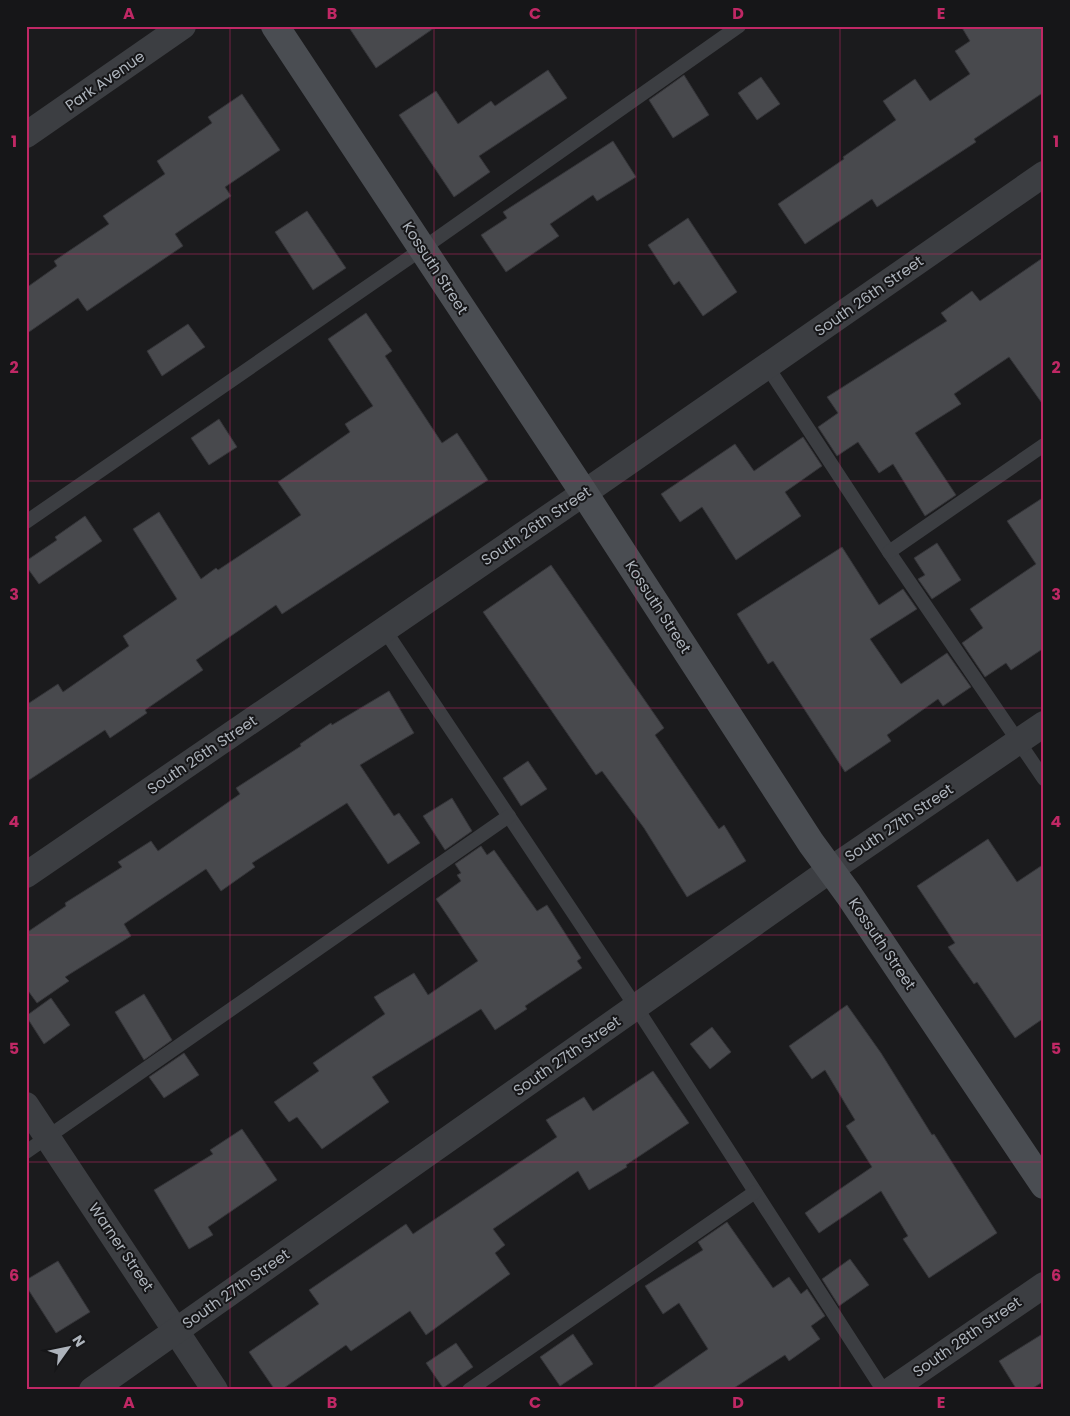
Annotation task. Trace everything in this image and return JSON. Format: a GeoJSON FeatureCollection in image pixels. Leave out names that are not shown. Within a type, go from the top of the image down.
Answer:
{"type":"FeatureCollection","features":[{"type":"Feature","properties":{"kind":"street","name":"Park Avenue"},"geometry":{"type":"LineString","coordinates":[[26,135],[183,26]]}},
{"type":"Feature","properties":{"kind":"street","name":"Kossuth Street"},"geometry":{"type":"LineString","coordinates":[[275,26],[584,493],[830,870],[1044,1185]]}},
{"type":"Feature","properties":{"kind":"street","name":"South 26th Street"},"geometry":{"type":"LineString","coordinates":[[26,875],[584,493],[1044,174]]}},
{"type":"Feature","properties":{"kind":"street","name":"South 27th Street"},"geometry":{"type":"LineString","coordinates":[[92,1390],[177,1332],[830,870],[1044,724]]}},
{"type":"Feature","properties":{"kind":"street","name":"Warner Street"},"geometry":{"type":"LineString","coordinates":[[26,1105],[215,1390]]}},
{"type":"Feature","properties":{"kind":"street","name":"South 28th Street"},"geometry":{"type":"LineString","coordinates":[[891,1390],[1044,1285]]}},
{"type":"Feature","properties":{"kind":"lane"},"geometry":{"type":"LineString","coordinates":[[26,522],[422,249],[739,26]]}},
{"type":"Feature","properties":{"kind":"lane"},"geometry":{"type":"LineString","coordinates":[[767,366],[889,552],[1044,779]]}},
{"type":"Feature","properties":{"kind":"lane"},"geometry":{"type":"LineString","coordinates":[[889,552],[1044,445]]}},
{"type":"Feature","properties":{"kind":"lane"},"geometry":{"type":"LineString","coordinates":[[384,629],[636,1007],[883,1390]]}},
{"type":"Feature","properties":{"kind":"lane"},"geometry":{"type":"LineString","coordinates":[[26,1152],[509,816]]}},
{"type":"Feature","properties":{"kind":"lane"},"geometry":{"type":"LineString","coordinates":[[469,1390],[755,1192]]}},
{"type":"Feature","properties":{"kind":"building"},"geometry":{"type":"Polygon","coordinates":[[[348,26],[437,26],[376,68],[348,26]]]}},
{"type":"Feature","properties":{"kind":"building"},"geometry":{"type":"Polygon","coordinates":[[[961,26],[1044,26],[1044,92],[974,139],[976,142],[877,207],[872,199],[805,244],[778,204],[844,159],[843,157],[896,120],[883,101],[915,79],[930,101],[970,74],[955,51],[970,41],[961,26]]]}},
{"type":"Feature","properties":{"kind":"building"},"geometry":{"type":"Polygon","coordinates":[[[548,70],[567,98],[479,156],[490,172],[454,197],[399,115],[436,91],[458,124],[491,101],[495,106],[548,70]]]}},
{"type":"Feature","properties":{"kind":"building"},"geometry":{"type":"Polygon","coordinates":[[[684,75],[709,115],[673,138],[649,100],[684,75]]]}},
{"type":"Feature","properties":{"kind":"building"},"geometry":{"type":"Polygon","coordinates":[[[761,77],[780,104],[757,120],[738,93],[761,77]]]}},
{"type":"Feature","properties":{"kind":"building"},"geometry":{"type":"Polygon","coordinates":[[[242,94],[280,150],[225,187],[231,196],[175,234],[183,246],[87,311],[78,298],[26,334],[26,288],[57,266],[54,261],[109,224],[103,216],[165,174],[157,161],[212,123],[208,117],[242,94]]]}},
{"type":"Feature","properties":{"kind":"building"},"geometry":{"type":"Polygon","coordinates":[[[613,141],[636,177],[597,201],[593,195],[550,224],[559,236],[506,272],[481,235],[507,218],[503,212],[613,141]]]}},
{"type":"Feature","properties":{"kind":"building"},"geometry":{"type":"Polygon","coordinates":[[[307,211],[346,268],[313,290],[275,232],[307,211]]]}},
{"type":"Feature","properties":{"kind":"building"},"geometry":{"type":"Polygon","coordinates":[[[688,218],[737,292],[703,316],[679,281],[674,285],[648,245],[688,218]]]}},
{"type":"Feature","properties":{"kind":"building"},"geometry":{"type":"Polygon","coordinates":[[[1044,257],[1044,406],[1009,357],[954,394],[961,404],[915,433],[956,495],[925,516],[893,464],[879,473],[858,442],[837,456],[818,427],[838,413],[827,397],[947,321],[941,313],[972,291],[980,301],[1044,257]]]}},
{"type":"Feature","properties":{"kind":"building"},"geometry":{"type":"Polygon","coordinates":[[[366,313],[392,351],[385,356],[442,443],[457,433],[488,480],[282,614],[276,605],[196,660],[203,670],[145,710],[147,713],[110,738],[105,730],[26,782],[26,705],[58,684],[63,692],[129,646],[123,636],[177,599],[133,529],[159,512],[201,579],[216,568],[218,570],[301,515],[278,482],[350,432],[345,424],[373,406],[328,339],[366,313]]]}},
{"type":"Feature","properties":{"kind":"building"},"geometry":{"type":"Polygon","coordinates":[[[188,324],[205,347],[162,376],[147,351],[188,324]]]}},
{"type":"Feature","properties":{"kind":"building"},"geometry":{"type":"Polygon","coordinates":[[[219,419],[237,447],[209,465],[191,438],[219,419]]]}},
{"type":"Feature","properties":{"kind":"building"},"geometry":{"type":"Polygon","coordinates":[[[803,437],[822,466],[785,492],[801,516],[736,560],[702,507],[680,522],[661,494],[735,444],[754,471],[803,437]]]}},
{"type":"Feature","properties":{"kind":"building"},"geometry":{"type":"Polygon","coordinates":[[[1044,497],[1044,648],[1011,670],[1006,663],[985,677],[962,643],[983,628],[970,609],[1036,564],[1007,521],[1044,497]]]}},
{"type":"Feature","properties":{"kind":"building"},"geometry":{"type":"Polygon","coordinates":[[[85,516],[102,541],[39,584],[26,566],[26,561],[57,540],[55,537],[85,516]]]}},
{"type":"Feature","properties":{"kind":"building"},"geometry":{"type":"Polygon","coordinates":[[[937,543],[961,580],[932,599],[918,579],[925,575],[914,558],[937,543]]]}},
{"type":"Feature","properties":{"kind":"building"},"geometry":{"type":"Polygon","coordinates":[[[842,547],[879,605],[903,589],[917,609],[870,639],[901,684],[947,653],[971,687],[943,706],[938,699],[887,735],[891,741],[845,772],[773,661],[768,664],[737,614],[842,547]]]}},
{"type":"Feature","properties":{"kind":"building"},"geometry":{"type":"Polygon","coordinates":[[[551,565],[664,728],[655,735],[719,829],[724,825],[746,861],[687,897],[644,828],[602,771],[596,775],[483,612],[551,565]]]}},
{"type":"Feature","properties":{"kind":"building"},"geometry":{"type":"Polygon","coordinates":[[[389,691],[414,733],[360,765],[394,816],[399,813],[420,843],[388,864],[347,803],[252,863],[255,867],[221,891],[206,869],[124,924],[131,936],[65,977],[69,981],[37,1003],[26,988],[26,933],[66,906],[65,903],[122,867],[118,862],[151,841],[158,851],[240,794],[236,788],[301,746],[300,744],[331,723],[332,725],[389,691]]]}},
{"type":"Feature","properties":{"kind":"building"},"geometry":{"type":"Polygon","coordinates":[[[528,761],[547,789],[521,806],[503,778],[528,761]]]}},
{"type":"Feature","properties":{"kind":"building"},"geometry":{"type":"Polygon","coordinates":[[[452,798],[472,831],[445,850],[423,816],[452,798]]]}},
{"type":"Feature","properties":{"kind":"building"},"geometry":{"type":"Polygon","coordinates":[[[988,839],[1017,882],[1044,864],[1044,1018],[1015,1038],[977,982],[974,984],[948,947],[955,943],[917,886],[988,839]]]}},
{"type":"Feature","properties":{"kind":"building"},"geometry":{"type":"Polygon","coordinates":[[[481,846],[487,855],[494,850],[537,911],[547,905],[581,958],[577,961],[582,968],[525,1006],[527,1009],[495,1030],[481,1009],[372,1077],[389,1102],[322,1149],[297,1117],[289,1122],[274,1102],[319,1071],[313,1063],[385,1014],[374,997],[414,973],[428,995],[478,961],[436,899],[461,881],[457,875],[461,873],[455,864],[481,846]]]}},
{"type":"Feature","properties":{"kind":"building"},"geometry":{"type":"Polygon","coordinates":[[[144,994],[172,1040],[144,1060],[115,1012],[144,994]]]}},
{"type":"Feature","properties":{"kind":"building"},"geometry":{"type":"Polygon","coordinates":[[[51,998],[70,1025],[44,1044],[26,1016],[51,998]]]}},
{"type":"Feature","properties":{"kind":"building"},"geometry":{"type":"Polygon","coordinates":[[[847,1005],[881,1053],[932,1135],[934,1134],[997,1233],[929,1278],[903,1239],[908,1236],[881,1191],[819,1233],[805,1213],[872,1167],[846,1126],[855,1120],[825,1070],[812,1079],[789,1046],[847,1005]]]}},
{"type":"Feature","properties":{"kind":"building"},"geometry":{"type":"Polygon","coordinates":[[[712,1027],[731,1052],[710,1069],[690,1044],[712,1027]]]}},
{"type":"Feature","properties":{"kind":"building"},"geometry":{"type":"Polygon","coordinates":[[[184,1053],[199,1075],[164,1098],[149,1077],[184,1053]]]}},
{"type":"Feature","properties":{"kind":"building"},"geometry":{"type":"Polygon","coordinates":[[[653,1071],[689,1123],[626,1165],[627,1167],[589,1190],[578,1171],[493,1229],[505,1245],[495,1253],[510,1274],[426,1335],[410,1311],[351,1351],[346,1345],[281,1390],[275,1390],[249,1352],[319,1304],[309,1290],[406,1224],[413,1234],[557,1137],[546,1120],[584,1097],[593,1111],[653,1071]]]}},
{"type":"Feature","properties":{"kind":"building"},"geometry":{"type":"Polygon","coordinates":[[[242,1129],[277,1180],[208,1227],[213,1235],[189,1249],[154,1190],[213,1154],[210,1150],[242,1129]]]}},
{"type":"Feature","properties":{"kind":"building"},"geometry":{"type":"Polygon","coordinates":[[[727,1222],[773,1288],[789,1277],[801,1294],[807,1289],[825,1316],[811,1326],[820,1339],[789,1361],[785,1355],[731,1390],[649,1390],[708,1349],[679,1303],[663,1314],[645,1286],[703,1250],[698,1242],[727,1222]]]}},
{"type":"Feature","properties":{"kind":"building"},"geometry":{"type":"Polygon","coordinates":[[[850,1259],[869,1285],[839,1306],[822,1279],[850,1259]]]}},
{"type":"Feature","properties":{"kind":"building"},"geometry":{"type":"Polygon","coordinates":[[[58,1261],[90,1312],[56,1333],[26,1286],[26,1280],[58,1261]]]}},
{"type":"Feature","properties":{"kind":"building"},"geometry":{"type":"Polygon","coordinates":[[[1044,1333],[1044,1381],[1030,1390],[1017,1390],[999,1361],[1044,1333]]]}},
{"type":"Feature","properties":{"kind":"building"},"geometry":{"type":"Polygon","coordinates":[[[573,1334],[593,1364],[560,1386],[540,1357],[573,1334]]]}},
{"type":"Feature","properties":{"kind":"building"},"geometry":{"type":"Polygon","coordinates":[[[456,1343],[473,1367],[443,1388],[426,1363],[456,1343]]]}}]}
